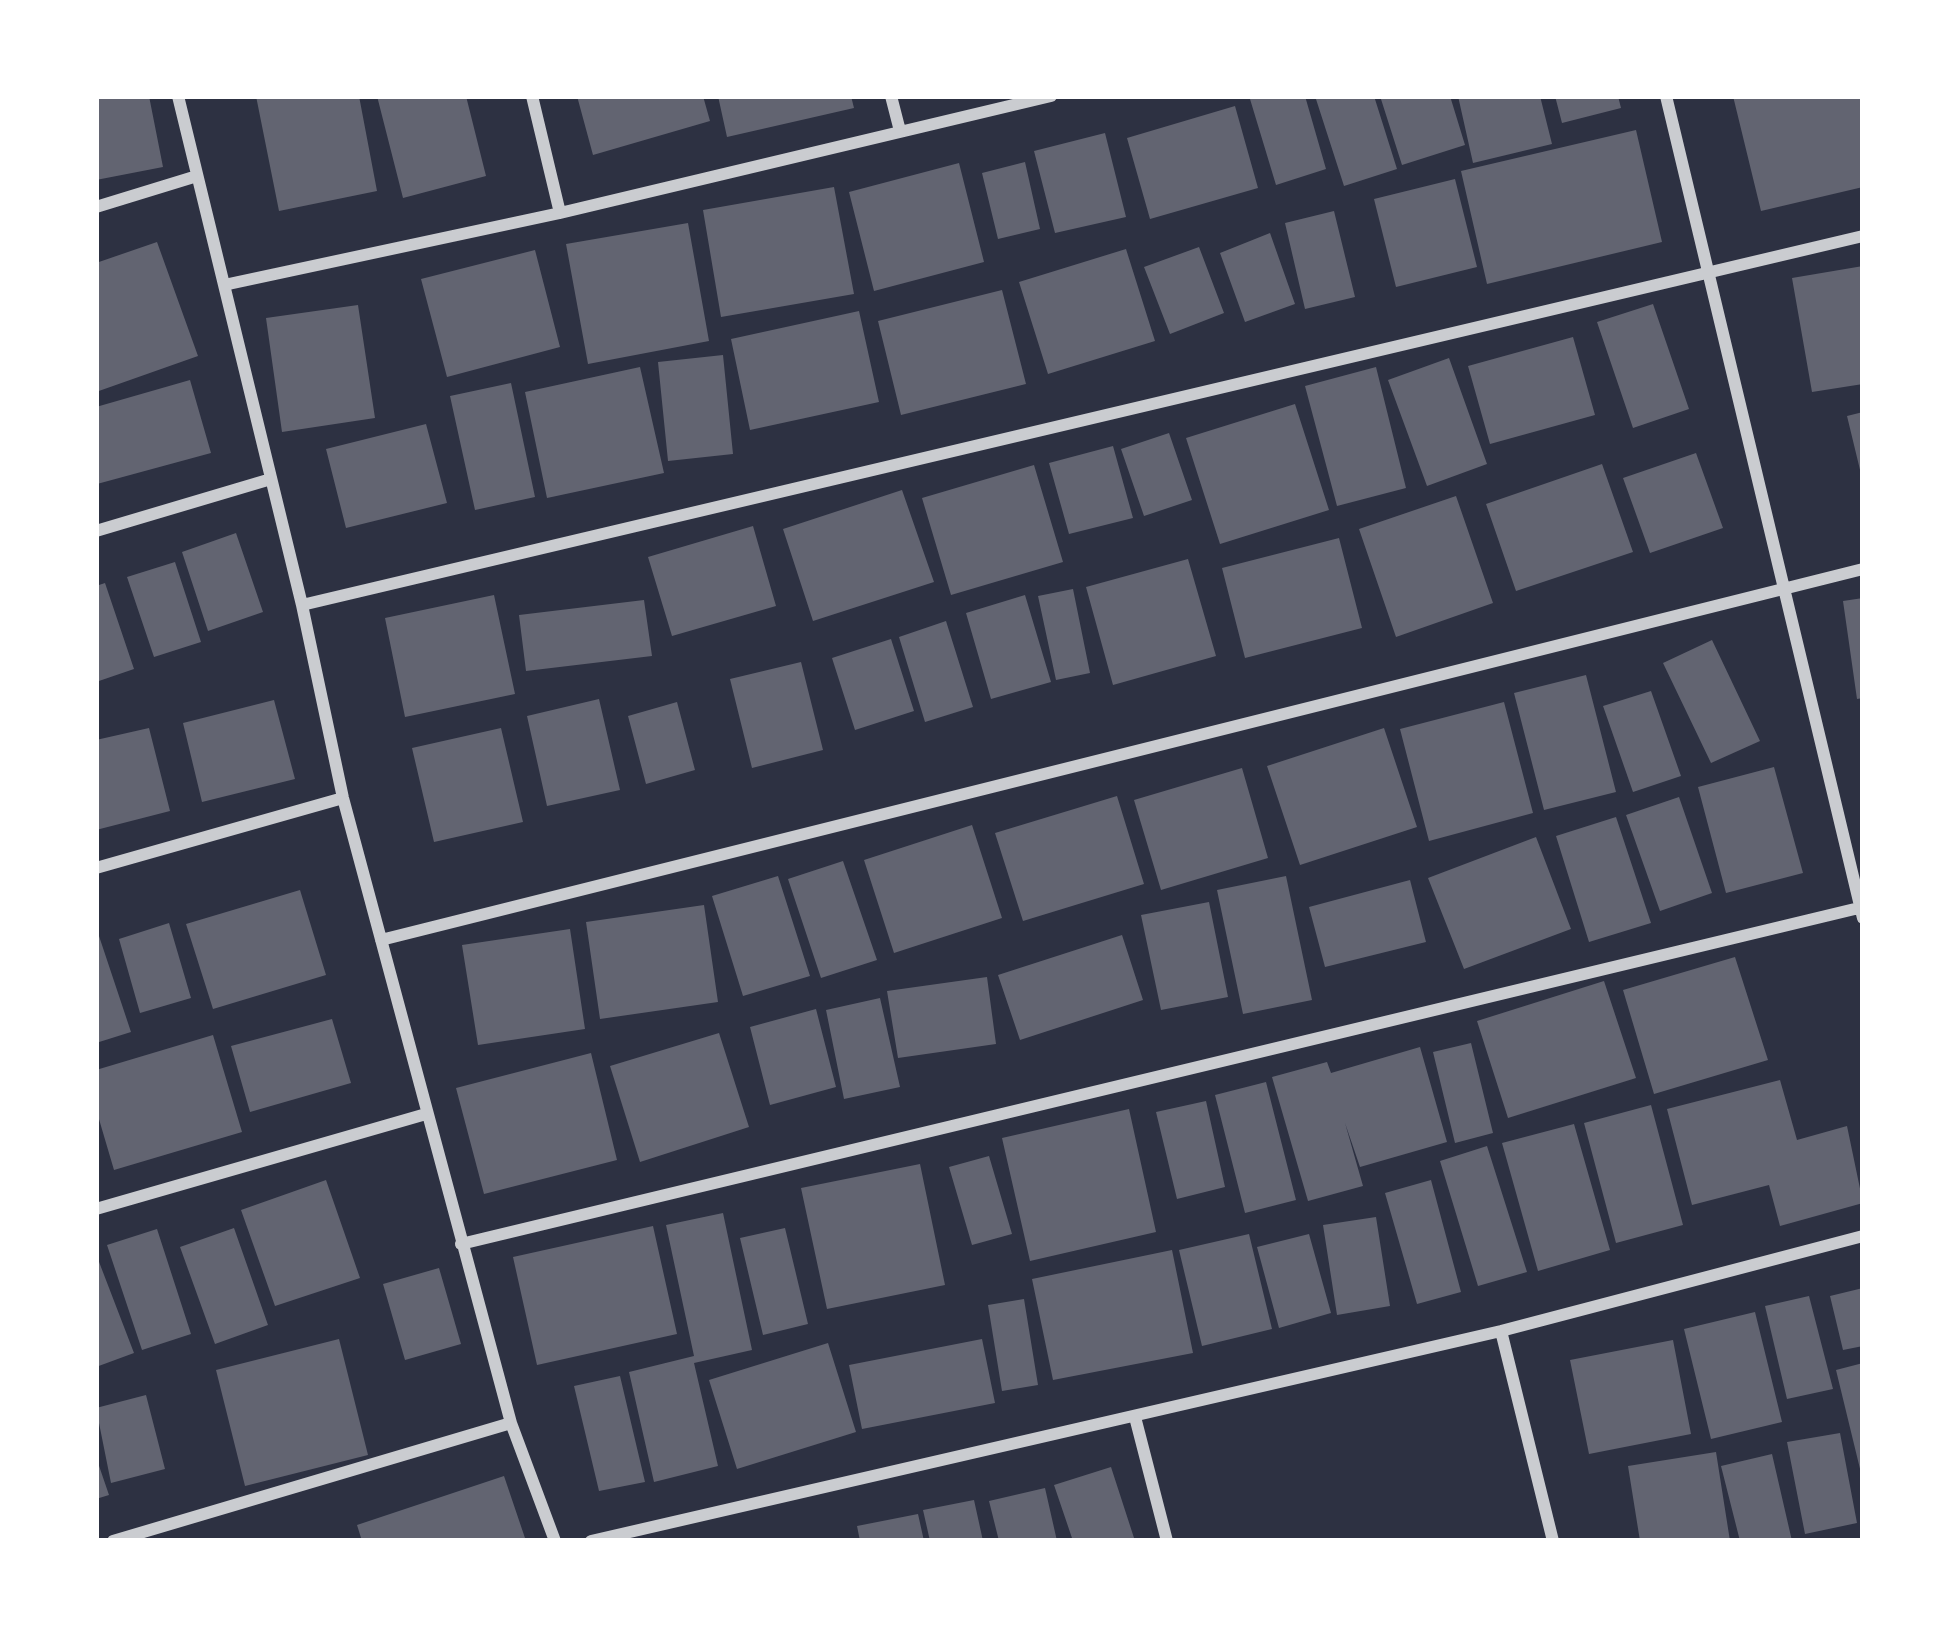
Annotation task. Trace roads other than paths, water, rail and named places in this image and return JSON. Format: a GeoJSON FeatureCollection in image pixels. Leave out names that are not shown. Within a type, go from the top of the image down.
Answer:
{"type":"FeatureCollection","features":[{"type":"Feature","properties":{"kind":"street"},"geometry":{"type":"LineString","coordinates":[[178,96],[302,604],[343,798],[511,1423],[555,1541]]}},
{"type":"Feature","properties":{"kind":"street"},"geometry":{"type":"LineString","coordinates":[[532,96],[560,213]]}},
{"type":"Feature","properties":{"kind":"street"},"geometry":{"type":"LineString","coordinates":[[891,96],[900,131]]}},
{"type":"Feature","properties":{"kind":"street"},"geometry":{"type":"LineString","coordinates":[[224,285],[560,213],[1052,96]]}},
{"type":"Feature","properties":{"kind":"street"},"geometry":{"type":"LineString","coordinates":[[461,1244],[1862,911],[1666,96]]}},
{"type":"Feature","properties":{"kind":"street"},"geometry":{"type":"LineString","coordinates":[[96,207],[196,176]]}},
{"type":"Feature","properties":{"kind":"street"},"geometry":{"type":"LineString","coordinates":[[302,604],[1863,236]]}},
{"type":"Feature","properties":{"kind":"street"},"geometry":{"type":"LineString","coordinates":[[96,531],[271,479]]}},
{"type":"Feature","properties":{"kind":"street"},"geometry":{"type":"LineString","coordinates":[[381,940],[1863,569]]}},
{"type":"Feature","properties":{"kind":"street"},"geometry":{"type":"LineString","coordinates":[[96,868],[343,798]]}},
{"type":"Feature","properties":{"kind":"street"},"geometry":{"type":"LineString","coordinates":[[96,1209],[426,1114]]}},
{"type":"Feature","properties":{"kind":"street"},"geometry":{"type":"LineString","coordinates":[[591,1541],[1501,1331],[1863,1236]]}},
{"type":"Feature","properties":{"kind":"street"},"geometry":{"type":"LineString","coordinates":[[1501,1331],[1553,1541]]}},
{"type":"Feature","properties":{"kind":"street"},"geometry":{"type":"LineString","coordinates":[[1135,1417],[1167,1541]]}},
{"type":"Feature","properties":{"kind":"street"},"geometry":{"type":"LineString","coordinates":[[113,1541],[511,1423]]}}]}
